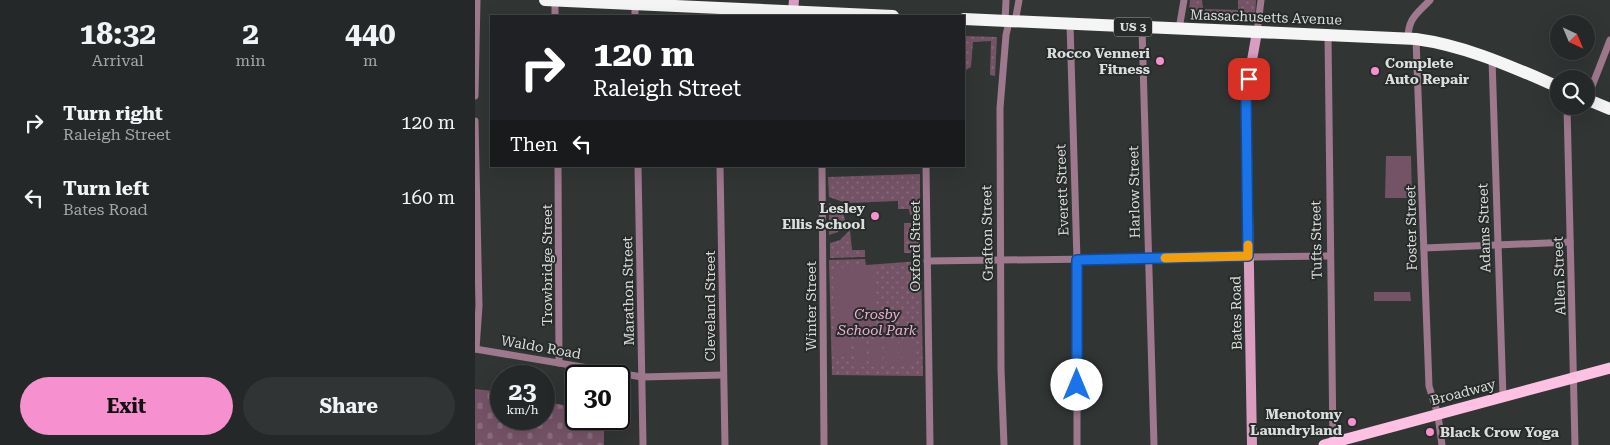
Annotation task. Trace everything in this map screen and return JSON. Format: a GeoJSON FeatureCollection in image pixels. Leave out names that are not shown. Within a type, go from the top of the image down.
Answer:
{"type":"FeatureCollection","features":[{"type":"Feature","properties":{"kind":"highway"},"geometry":{"type":"LineString","coordinates":[[545,0],[596,1],[635,11],[668,3],[719,12],[743,5],[793,6],[821,15]]}},
{"type":"Feature","properties":{"kind":"highway","name":"Massachusetts Avenue"},"geometry":{"type":"LineString","coordinates":[[965,19],[1412,39],[1452,46],[1492,59],[1550,83]]}},
{"type":"Feature","properties":{"kind":"highway"},"geometry":{"type":"LineString","coordinates":[[1595,102],[1610,109]]}},
{"type":"Feature","properties":{"kind":"main road","name":"Broadway"},"geometry":{"type":"LineString","coordinates":[[1329,444],[1610,368]]}},
{"type":"Feature","properties":{"kind":"street"},"geometry":{"type":"LineString","coordinates":[[475,96],[477,0]]}},
{"type":"Feature","properties":{"kind":"street"},"geometry":{"type":"LineString","coordinates":[[1006,0],[1010,22]]}},
{"type":"Feature","properties":{"kind":"street"},"geometry":{"type":"LineString","coordinates":[[1010,22],[1019,0]]}},
{"type":"Feature","properties":{"kind":"street"},"geometry":{"type":"LineString","coordinates":[[1179,29],[1183,0]]}},
{"type":"Feature","properties":{"kind":"street"},"geometry":{"type":"LineString","coordinates":[[1257,32],[1261,0]]}},
{"type":"Feature","properties":{"kind":"street","name":"Foster Street"},"geometry":{"type":"LineString","coordinates":[[1430,0],[1411,19],[1408,26],[1412,39],[1424,248],[1429,386],[1438,415],[1442,445]]}},
{"type":"Feature","properties":{"kind":"street"},"geometry":{"type":"LineString","coordinates":[[555,1],[555,15]]}},
{"type":"Feature","properties":{"kind":"street","name":"Grafton Street"},"geometry":{"type":"LineString","coordinates":[[1004,445],[1000,260],[1000,108],[1006,35],[1010,22]]}},
{"type":"Feature","properties":{"kind":"street","name":"Everett Street"},"geometry":{"type":"LineString","coordinates":[[1070,24],[1077,260],[1077,445]]}},
{"type":"Feature","properties":{"kind":"street","name":"Harlow Street"},"geometry":{"type":"LineString","coordinates":[[1142,28],[1154,445]]}},
{"type":"Feature","properties":{"kind":"street","name":"Bates Road"},"geometry":{"type":"LineString","coordinates":[[1252,445],[1246,94],[1257,32]]}},
{"type":"Feature","properties":{"kind":"street","name":"Tufts Street"},"geometry":{"type":"LineString","coordinates":[[1327,35],[1329,444]]}},
{"type":"Feature","properties":{"kind":"street"},"geometry":{"type":"LineString","coordinates":[[1595,78],[1610,40]]}},
{"type":"Feature","properties":{"kind":"street","name":"Adams Street"},"geometry":{"type":"LineString","coordinates":[[1492,59],[1503,397]]}},
{"type":"Feature","properties":{"kind":"street","name":"Allen Street"},"geometry":{"type":"LineString","coordinates":[[1567,115],[1575,445]]}},
{"type":"Feature","properties":{"kind":"street"},"geometry":{"type":"LineString","coordinates":[[475,121],[479,306],[476,349]]}},
{"type":"Feature","properties":{"kind":"street","name":"Trowbridge Street"},"geometry":{"type":"LineString","coordinates":[[558,167],[559,364]]}},
{"type":"Feature","properties":{"kind":"street","name":"Marathon Street"},"geometry":{"type":"LineString","coordinates":[[638,167],[643,445]]}},
{"type":"Feature","properties":{"kind":"street","name":"Cleveland Street"},"geometry":{"type":"LineString","coordinates":[[720,167],[725,445]]}},
{"type":"Feature","properties":{"kind":"street","name":"Winter Street"},"geometry":{"type":"LineString","coordinates":[[822,167],[824,445]]}},
{"type":"Feature","properties":{"kind":"street","name":"Oxford Street"},"geometry":{"type":"LineString","coordinates":[[926,167],[930,445]]}},
{"type":"Feature","properties":{"kind":"street"},"geometry":{"type":"LineString","coordinates":[[1424,248],[1570,242]]}},
{"type":"Feature","properties":{"kind":"street"},"geometry":{"type":"LineString","coordinates":[[927,261],[1329,256]]}},
{"type":"Feature","properties":{"kind":"street","name":"Waldo Road"},"geometry":{"type":"LineString","coordinates":[[476,349],[642,377],[723,375]]}},
{"type":"Feature","properties":{"kind":"green space"},"geometry":{"type":"Polygon","coordinates":[[[1190,0],[1202,0],[1203,9],[1238,10],[1238,0],[1256,0],[1255,16],[1194,14],[1189,10],[1190,0]]]}},
{"type":"Feature","properties":{"kind":"green space"},"geometry":{"type":"Polygon","coordinates":[[[965,36],[997,37],[995,76],[990,75],[991,41],[973,42],[971,67],[965,70],[965,36]]]}},
{"type":"Feature","properties":{"kind":"green space"},"geometry":{"type":"Polygon","coordinates":[[[1386,156],[1411,156],[1412,198],[1385,198],[1386,156]]]}},
{"type":"Feature","properties":{"kind":"green space"},"geometry":{"type":"Polygon","coordinates":[[[920,174],[920,215],[910,215],[909,209],[898,209],[898,201],[846,203],[829,197],[828,177],[920,174]]]}},
{"type":"Feature","properties":{"kind":"green space"},"geometry":{"type":"Polygon","coordinates":[[[829,203],[842,209],[845,220],[838,232],[829,235],[829,203]]]}},
{"type":"Feature","properties":{"kind":"green space"},"geometry":{"type":"Polygon","coordinates":[[[904,223],[920,223],[920,253],[904,253],[904,223]]]}},
{"type":"Feature","properties":{"kind":"green space"},"geometry":{"type":"Polygon","coordinates":[[[850,230],[852,250],[865,250],[865,257],[830,258],[830,243],[840,240],[850,230]]]}},
{"type":"Feature","properties":{"kind":"green space","name":"Crosby School Park"},"geometry":{"type":"Polygon","coordinates":[[[865,259],[866,265],[921,261],[923,376],[832,375],[829,260],[865,259]]]}},
{"type":"Feature","properties":{"kind":"green space"},"geometry":{"type":"Polygon","coordinates":[[[873,266],[875,326],[834,327],[833,268],[873,266]]]}},
{"type":"Feature","properties":{"kind":"green space"},"geometry":{"type":"Polygon","coordinates":[[[1374,292],[1410,292],[1411,301],[1374,301],[1374,292]]]}},
{"type":"Feature","properties":{"kind":"green space"},"geometry":{"type":"Polygon","coordinates":[[[832,335],[849,335],[849,357],[833,357],[832,335]]]}},
{"type":"Feature","properties":{"kind":"green space"},"geometry":{"type":"Polygon","coordinates":[[[882,340],[883,366],[871,367],[870,341],[882,340]]]}},
{"type":"Feature","properties":{"kind":"green space"},"geometry":{"type":"Polygon","coordinates":[[[886,340],[898,340],[899,366],[887,366],[886,340]]]}},
{"type":"Feature","properties":{"kind":"green space"},"geometry":{"type":"Polygon","coordinates":[[[902,340],[914,340],[914,366],[902,366],[902,340]]]}},
{"type":"Feature","properties":{"kind":"green space"},"geometry":{"type":"Polygon","coordinates":[[[854,341],[866,341],[867,367],[855,367],[854,341]]]}},
{"type":"Feature","properties":{"kind":"green space"},"geometry":{"type":"Polygon","coordinates":[[[475,389],[490,391],[490,430],[555,430],[555,403],[565,406],[565,430],[604,430],[604,445],[475,445],[475,389]]]}},
{"type":"Feature","properties":{"kind":"slow traffic"},"geometry":{"type":"LineString","coordinates":[[1165,258],[1248,256],[1248,245]]}},
{"type":"Feature","properties":{"kind":"place","name":"Rocco Venneri Fitness"},"geometry":{"type":"Point","coordinates":[1160,61]}},
{"type":"Feature","properties":{"kind":"place","name":"Complete Auto Repair"},"geometry":{"type":"Point","coordinates":[1375,71]}},
{"type":"Feature","properties":{"kind":"place","name":"Lesley Ellis School"},"geometry":{"type":"Point","coordinates":[875,216]}},
{"type":"Feature","properties":{"kind":"place","name":"Menotomy Laundryland"},"geometry":{"type":"Point","coordinates":[1352,422]}},
{"type":"Feature","properties":{"kind":"place","name":"Black Crow Yoga"},"geometry":{"type":"Point","coordinates":[1430,432]}},
{"type":"Feature","properties":{"kind":"route"},"geometry":{"type":"LineString","coordinates":[[1077,385],[1077,260],[1248,256],[1246,94],[1249,79]]}}]}
